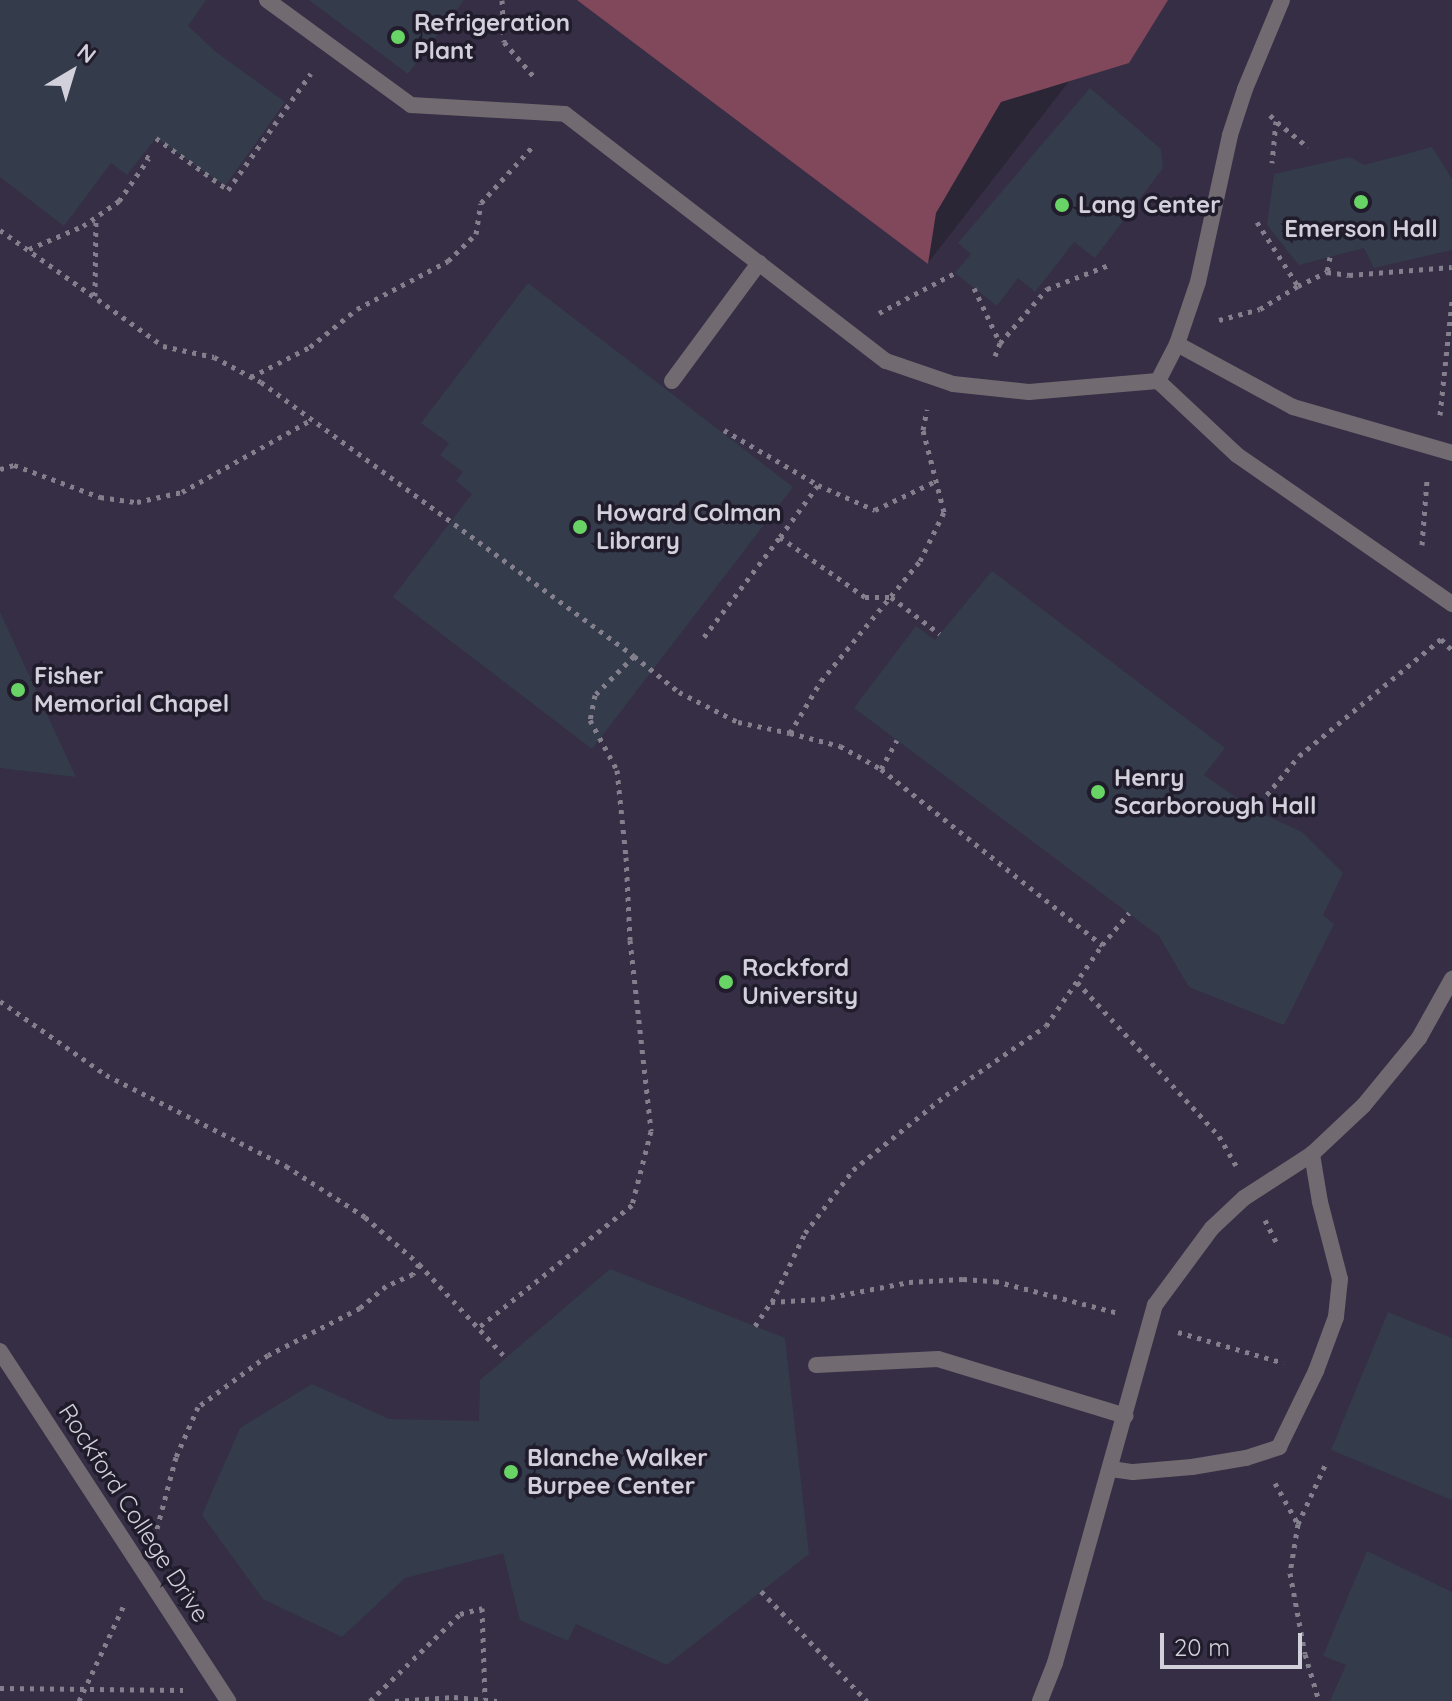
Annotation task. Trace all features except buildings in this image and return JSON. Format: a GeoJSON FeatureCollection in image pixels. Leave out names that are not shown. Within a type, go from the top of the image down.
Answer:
{"type":"FeatureCollection","features":[{"type":"Feature","properties":{"kind":"street"},"geometry":{"type":"LineString","coordinates":[[267,0],[411,105],[565,114],[886,361],[953,384],[1029,392],[1158,381],[1237,455],[1452,604]]}},
{"type":"Feature","properties":{"kind":"street"},"geometry":{"type":"LineString","coordinates":[[1158,381],[1177,344],[1198,282],[1230,135],[1245,89],[1282,0]]}},
{"type":"Feature","properties":{"kind":"street"},"geometry":{"type":"LineString","coordinates":[[672,381],[759,263]]}},
{"type":"Feature","properties":{"kind":"street"},"geometry":{"type":"LineString","coordinates":[[1177,344],[1293,407],[1452,453]]}},
{"type":"Feature","properties":{"kind":"street"},"geometry":{"type":"LineString","coordinates":[[1040,1701],[1055,1663],[1155,1305],[1212,1228],[1244,1198],[1312,1154],[1364,1105],[1419,1038],[1452,979]]}},
{"type":"Feature","properties":{"kind":"street"},"geometry":{"type":"LineString","coordinates":[[1111,1469],[1133,1472],[1192,1467],[1279,1447],[1316,1371],[1336,1317],[1340,1279],[1320,1202],[1312,1154]]}},
{"type":"Feature","properties":{"kind":"street","name":"Rockford College Drive"},"geometry":{"type":"LineString","coordinates":[[0,1351],[225,1696]]}},
{"type":"Feature","properties":{"kind":"street"},"geometry":{"type":"LineString","coordinates":[[816,1365],[938,1359],[1126,1416]]}},
{"type":"Feature","properties":{"kind":"path"},"geometry":{"type":"LineString","coordinates":[[251,377],[310,347],[357,309],[448,261],[476,234],[481,203],[565,114],[504,42],[502,0]]}},
{"type":"Feature","properties":{"kind":"path"},"geometry":{"type":"LineString","coordinates":[[156,138],[228,190],[330,46]]}},
{"type":"Feature","properties":{"kind":"path"},"geometry":{"type":"LineString","coordinates":[[1276,121],[1308,147]]}},
{"type":"Feature","properties":{"kind":"path"},"geometry":{"type":"LineString","coordinates":[[28,250],[96,217],[119,201],[149,158],[143,155]]}},
{"type":"Feature","properties":{"kind":"path"},"geometry":{"type":"LineString","coordinates":[[95,296],[96,217]]}},
{"type":"Feature","properties":{"kind":"path"},"geometry":{"type":"LineString","coordinates":[[1257,222],[1298,286]]}},
{"type":"Feature","properties":{"kind":"path"},"geometry":{"type":"LineString","coordinates":[[0,230],[163,346],[214,357],[251,377],[679,692],[738,722],[840,746],[881,769],[1102,945]]}},
{"type":"Feature","properties":{"kind":"path"},"geometry":{"type":"LineString","coordinates":[[1327,272],[1330,257]]}},
{"type":"Feature","properties":{"kind":"path"},"geometry":{"type":"LineString","coordinates":[[984,387],[1000,343],[1047,289],[1109,265]]}},
{"type":"Feature","properties":{"kind":"path"},"geometry":{"type":"LineString","coordinates":[[1187,316],[1206,321],[1236,318],[1260,309],[1327,272],[1349,275],[1452,267]]}},
{"type":"Feature","properties":{"kind":"path"},"geometry":{"type":"LineString","coordinates":[[866,319],[906,302],[955,273]]}},
{"type":"Feature","properties":{"kind":"path"},"geometry":{"type":"LineString","coordinates":[[974,288],[1000,343]]}},
{"type":"Feature","properties":{"kind":"path"},"geometry":{"type":"LineString","coordinates":[[790,733],[821,681],[920,561],[944,512],[923,430],[933,377]]}},
{"type":"Feature","properties":{"kind":"path"},"geometry":{"type":"LineString","coordinates":[[0,469],[14,465],[100,497],[137,502],[182,492],[311,420]]}},
{"type":"Feature","properties":{"kind":"path"},"geometry":{"type":"LineString","coordinates":[[724,430],[818,485],[875,510],[936,481]]}},
{"type":"Feature","properties":{"kind":"path"},"geometry":{"type":"LineString","coordinates":[[704,637],[818,485]]}},
{"type":"Feature","properties":{"kind":"path"},"geometry":{"type":"LineString","coordinates":[[780,537],[865,597],[891,597],[940,634]]}},
{"type":"Feature","properties":{"kind":"path"},"geometry":{"type":"LineString","coordinates":[[1254,810],[1299,756],[1441,639],[1452,650]]}},
{"type":"Feature","properties":{"kind":"path"},"geometry":{"type":"LineString","coordinates":[[478,1328],[632,1205],[651,1131],[630,940],[617,770],[590,720],[595,695],[634,656]]}},
{"type":"Feature","properties":{"kind":"path"},"geometry":{"type":"LineString","coordinates":[[881,769],[897,740]]}},
{"type":"Feature","properties":{"kind":"path"},"geometry":{"type":"LineString","coordinates":[[755,1326],[771,1302],[805,1233],[853,1170],[946,1095],[1046,1026],[1102,945],[1129,913]]}},
{"type":"Feature","properties":{"kind":"path"},"geometry":{"type":"LineString","coordinates":[[1077,982],[1219,1136]]}},
{"type":"Feature","properties":{"kind":"path"},"geometry":{"type":"LineString","coordinates":[[0,1001],[106,1075],[286,1166],[365,1217],[419,1264],[506,1358]]}},
{"type":"Feature","properties":{"kind":"path"},"geometry":{"type":"LineString","coordinates":[[79,1701],[155,1538],[176,1457],[198,1407],[268,1355],[360,1308],[386,1286],[413,1274],[419,1264]]}},
{"type":"Feature","properties":{"kind":"path"},"geometry":{"type":"LineString","coordinates":[[771,1302],[821,1299],[909,1282],[995,1281],[1150,1323],[1238,1352],[1316,1371]]}},
{"type":"Feature","properties":{"kind":"path"},"geometry":{"type":"LineString","coordinates":[[1259,1454],[1298,1524]]}},
{"type":"Feature","properties":{"kind":"path"},"geometry":{"type":"LineString","coordinates":[[1319,1701],[1305,1654],[1290,1573],[1298,1524],[1327,1461]]}},
{"type":"Feature","properties":{"kind":"path"},"geometry":{"type":"LineString","coordinates":[[761,1591],[867,1701]]}},
{"type":"Feature","properties":{"kind":"path"},"geometry":{"type":"LineString","coordinates":[[370,1701],[460,1614],[482,1608],[485,1699]]}},
{"type":"Feature","properties":{"kind":"path"},"geometry":{"type":"LineString","coordinates":[[0,1688],[86,1686],[225,1696]]}},
{"type":"Feature","properties":{"kind":"path"},"geometry":{"type":"LineString","coordinates":[[395,1701],[454,1697],[497,1701]]}},
{"type":"Feature","properties":{"kind":"shaded area","name":"Rockford University"},"geometry":{"type":"Polygon","coordinates":[[[0,0],[590,0],[928,263],[1132,0],[1452,0],[1452,1701],[0,1701],[0,0]]]}},
{"type":"Feature","properties":{"kind":"shaded area"},"geometry":{"type":"Polygon","coordinates":[[[577,0],[1168,0],[1129,63],[1001,102],[936,213],[928,264],[577,0]]]}},
{"type":"Feature","properties":{"kind":"place","name":"Refrigeration Plant"},"geometry":{"type":"Point","coordinates":[398,37]}},
{"type":"Feature","properties":{"kind":"place","name":"Emerson Hall"},"geometry":{"type":"Point","coordinates":[1361,202]}},
{"type":"Feature","properties":{"kind":"place","name":"Lang Center"},"geometry":{"type":"Point","coordinates":[1062,205]}},
{"type":"Feature","properties":{"kind":"place","name":"Howard Colman Library"},"geometry":{"type":"Point","coordinates":[580,527]}},
{"type":"Feature","properties":{"kind":"place","name":"Fisher Memorial Chapel"},"geometry":{"type":"Point","coordinates":[18,690]}},
{"type":"Feature","properties":{"kind":"place","name":"Henry Scarborough Hall"},"geometry":{"type":"Point","coordinates":[1098,792]}},
{"type":"Feature","properties":{"kind":"place","name":"Rockford University"},"geometry":{"type":"Point","coordinates":[726,982]}},
{"type":"Feature","properties":{"kind":"place","name":"Blanche Walker Burpee Center"},"geometry":{"type":"Point","coordinates":[511,1472]}}]}
